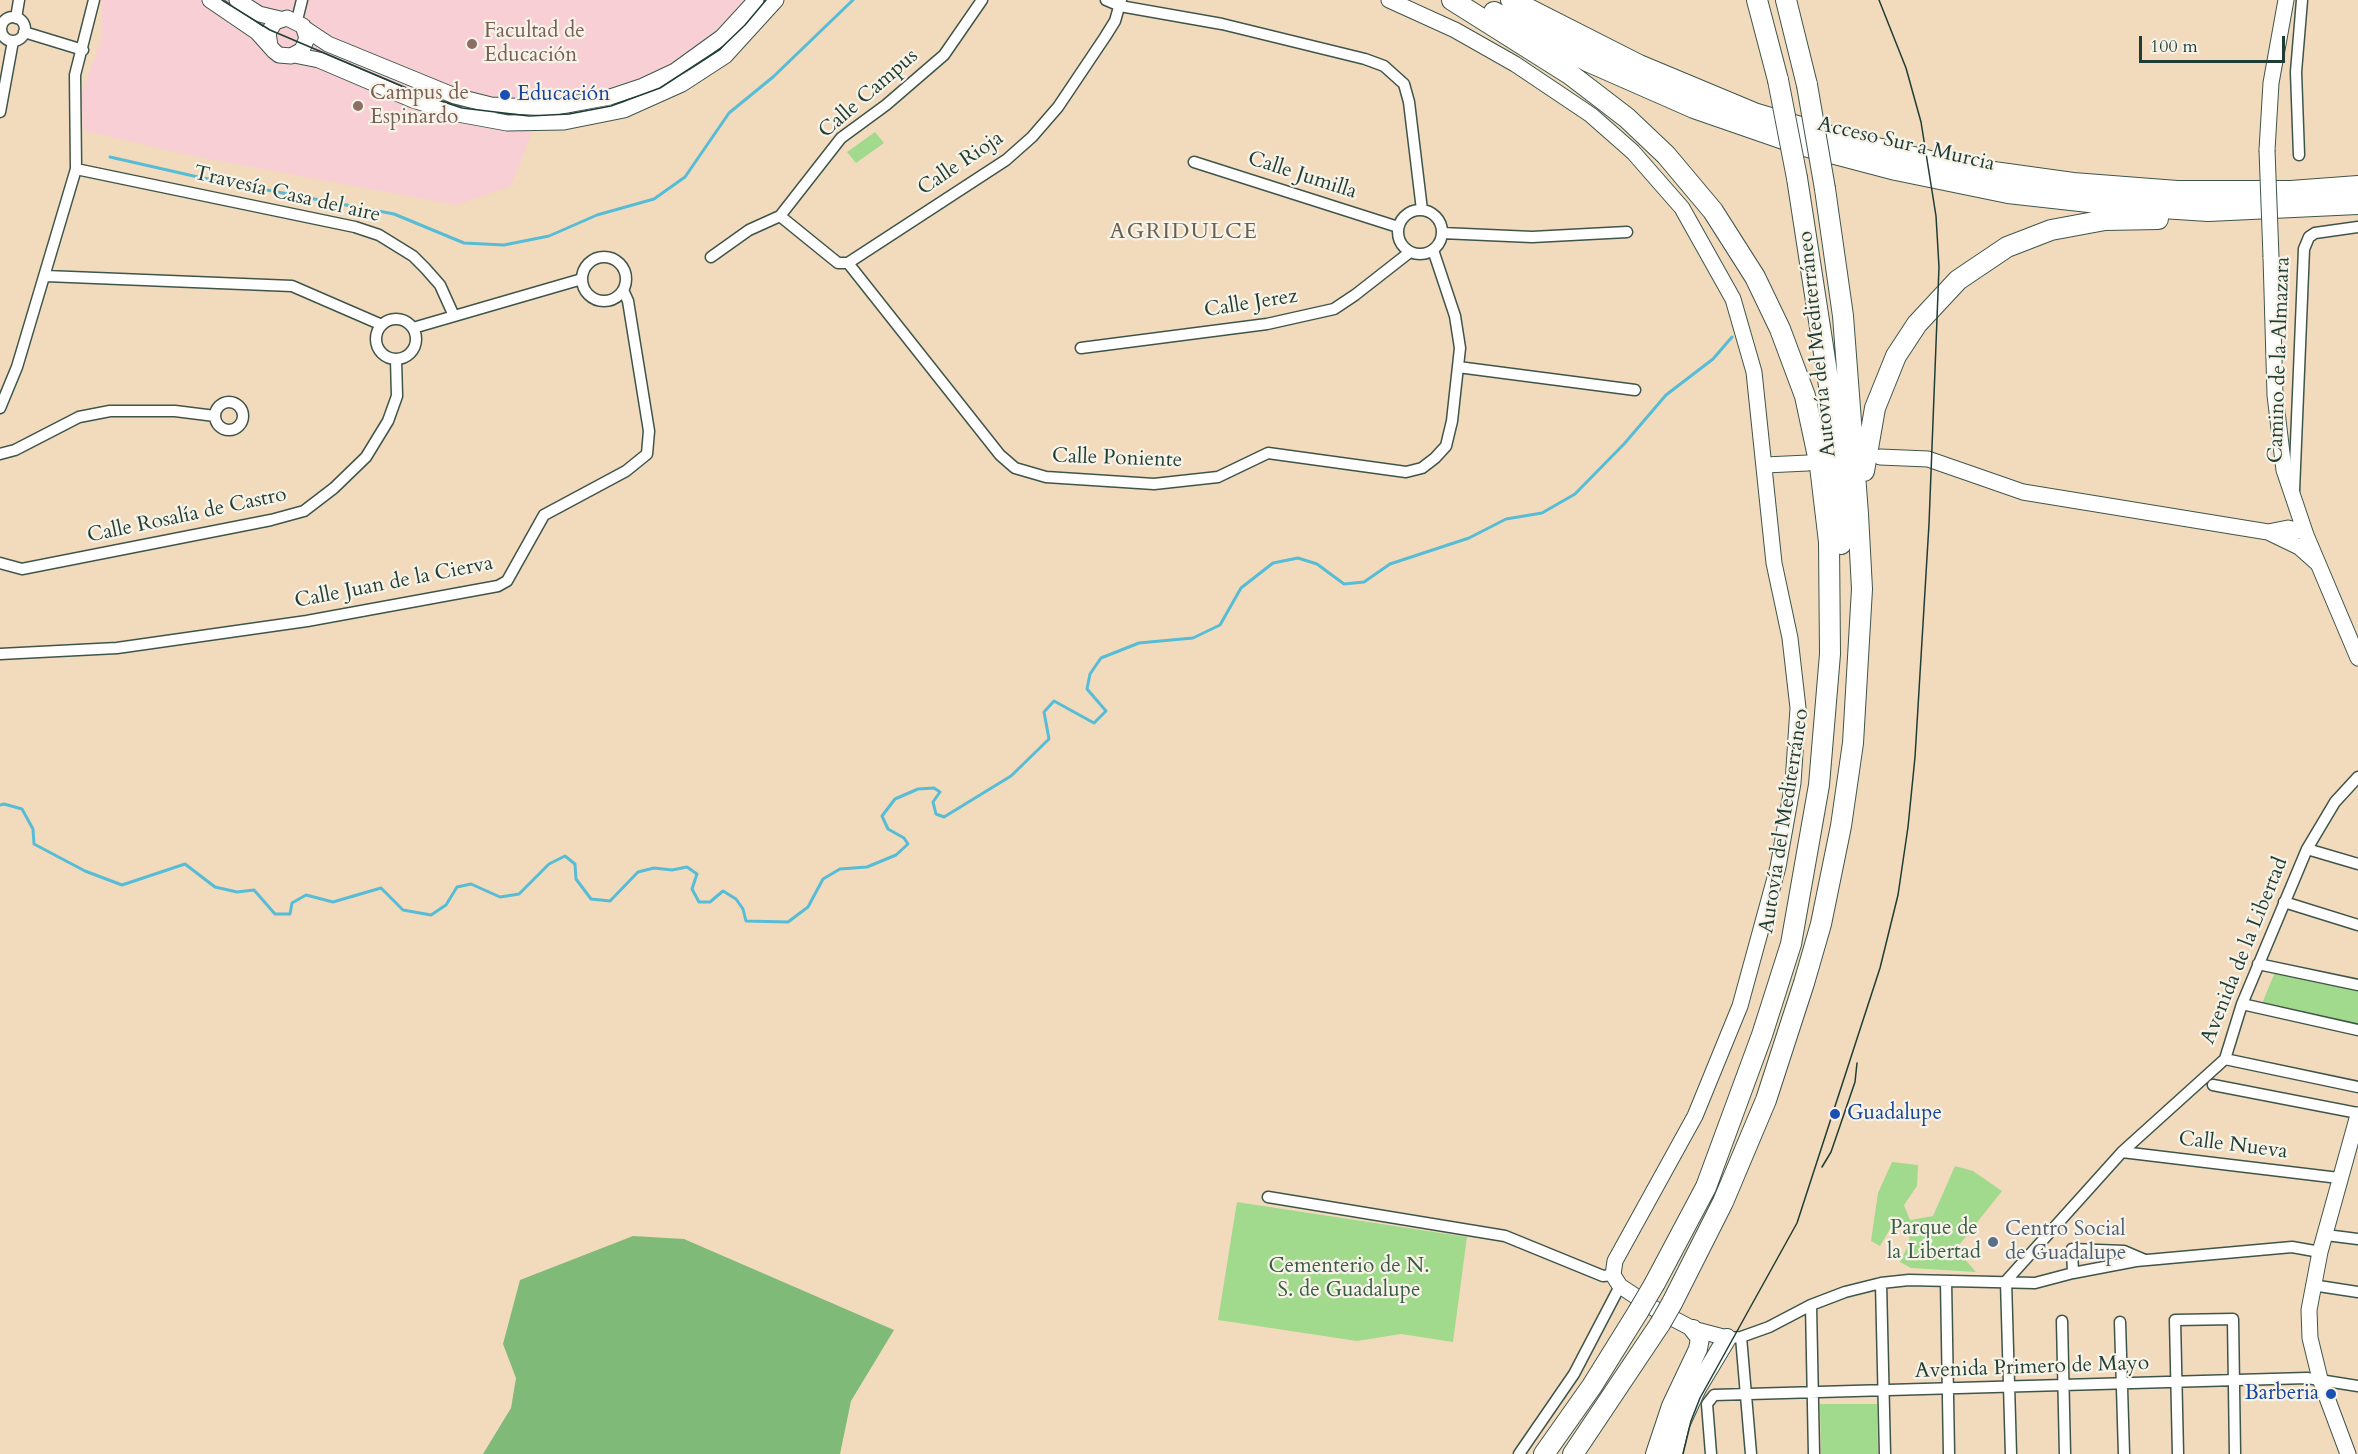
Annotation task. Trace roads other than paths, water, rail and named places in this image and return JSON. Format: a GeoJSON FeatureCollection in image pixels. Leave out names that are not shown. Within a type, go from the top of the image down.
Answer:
{"type":"FeatureCollection","features":[{"type":"Feature","properties":{"kind":"highway","name":"Autovía del Mediterráneo"},"geometry":{"type":"LineString","coordinates":[[1452,0],[1571,75],[1627,118],[1666,155],[1713,211],[1755,277],[1792,358],[1815,436],[1825,502],[1830,560],[1830,654],[1819,784],[1791,944],[1762,1035],[1706,1187],[1638,1312],[1592,1386],[1544,1454]]}},
{"type":"Feature","properties":{"kind":"highway","name":"Acceso Sur a Murcia"},"geometry":{"type":"LineString","coordinates":[[1474,0],[1587,61],[1695,108],[1844,158],[1947,182],[2093,203],[2208,211],[2358,204]]}},
{"type":"Feature","properties":{"kind":"highway","name":"Acceso Sur a Murcia"},"geometry":{"type":"LineString","coordinates":[[1511,0],[1594,45],[1701,92],[1754,112],[1844,140],[1950,166],[2118,188],[2233,192],[2358,186]]}},
{"type":"Feature","properties":{"kind":"highway"},"geometry":{"type":"LineString","coordinates":[[1536,0],[1607,38],[1704,84],[1844,140]]}},
{"type":"Feature","properties":{"kind":"highway"},"geometry":{"type":"LineString","coordinates":[[1757,0],[1778,80],[1797,178],[1832,405],[1840,510],[1841,588],[1836,699],[1826,785],[1791,944]]}},
{"type":"Feature","properties":{"kind":"highway","name":"Autovía del Mediterráneo"},"geometry":{"type":"LineString","coordinates":[[1574,1454],[1660,1324],[1723,1202],[1766,1100],[1821,924],[1841,826],[1853,743],[1862,589],[1858,514],[1843,316],[1807,85],[1786,0]]}},
{"type":"Feature","properties":{"kind":"highway"},"geometry":{"type":"LineString","coordinates":[[1858,514],[1869,434],[1885,380],[1917,324],[1958,280],[2007,247],[2051,230],[2076,224],[2166,219],[2208,211]]}},
{"type":"Feature","properties":{"kind":"main road"},"geometry":{"type":"LineString","coordinates":[[210,0],[257,32],[279,55],[294,55],[318,60],[413,100],[458,114],[507,123],[564,122],[624,110],[682,84],[725,56],[776,0]]}},
{"type":"Feature","properties":{"kind":"main road"},"geometry":{"type":"LineString","coordinates":[[237,0],[262,15],[301,24],[328,44],[455,96],[512,107],[550,108],[610,97],[643,86],[675,71],[722,37],[756,0]]}},
{"type":"Feature","properties":{"kind":"main road"},"geometry":{"type":"LineString","coordinates":[[1389,0],[1455,30],[1515,64],[1590,116],[1633,152],[1682,208],[1733,298],[1754,372],[1774,563],[1790,638],[1798,708],[1793,783],[1778,867],[1740,1006],[1695,1116],[1615,1261],[1617,1280],[1655,1309],[1693,1329],[1728,1337]]}},
{"type":"Feature","properties":{"kind":"main road"},"geometry":{"type":"LineString","coordinates":[[2286,0],[2271,83],[2267,150],[2278,429],[2284,470],[2293,500],[2358,658]]}},
{"type":"Feature","properties":{"kind":"main road"},"geometry":{"type":"LineString","coordinates":[[270,46],[268,33],[275,22],[280,19]]}},
{"type":"Feature","properties":{"kind":"main road"},"geometry":{"type":"LineString","coordinates":[[294,55],[306,44],[301,24]]}},
{"type":"Feature","properties":{"kind":"main road"},"geometry":{"type":"LineString","coordinates":[[1880,458],[1928,459],[2023,492],[2273,530],[2295,528],[2305,532]]}},
{"type":"Feature","properties":{"kind":"main road"},"geometry":{"type":"LineString","coordinates":[[1765,465],[1808,463]]}},
{"type":"Feature","properties":{"kind":"main road"},"geometry":{"type":"LineString","coordinates":[[2273,530],[2291,515],[2293,500]]}},
{"type":"Feature","properties":{"kind":"main road"},"geometry":{"type":"LineString","coordinates":[[2273,530],[2318,563]]}},
{"type":"Feature","properties":{"kind":"main road"},"geometry":{"type":"LineString","coordinates":[[2290,542],[2298,541],[2305,532]]}},
{"type":"Feature","properties":{"kind":"main road"},"geometry":{"type":"LineString","coordinates":[[2348,1454],[2320,1378],[2310,1338],[2312,1285],[2339,1178],[2353,1147],[2357,1119]]}},
{"type":"Feature","properties":{"kind":"main road"},"geometry":{"type":"LineString","coordinates":[[1655,1454],[1664,1424],[1698,1349],[1700,1338],[1693,1329]]}},
{"type":"Feature","properties":{"kind":"main road"},"geometry":{"type":"LineString","coordinates":[[1680,1387],[1728,1337]]}},
{"type":"Feature","properties":{"kind":"main road"},"geometry":{"type":"LineString","coordinates":[[1672,1454],[1680,1425],[1697,1388],[1728,1337]]}},
{"type":"Feature","properties":{"kind":"street"},"geometry":{"type":"LineString","coordinates":[[16,18],[19,0]]}},
{"type":"Feature","properties":{"kind":"street"},"geometry":{"type":"LineString","coordinates":[[0,408],[17,367],[46,276],[76,169],[74,90],[94,0]]}},
{"type":"Feature","properties":{"kind":"street"},"geometry":{"type":"LineString","coordinates":[[301,24],[302,0]]}},
{"type":"Feature","properties":{"kind":"street","name":"Calle Campus"},"geometry":{"type":"LineString","coordinates":[[780,216],[841,138],[886,105],[944,55],[982,0]]}},
{"type":"Feature","properties":{"kind":"street"},"geometry":{"type":"LineString","coordinates":[[1106,0],[1365,58],[1384,66],[1404,84],[1410,102],[1422,210]]}},
{"type":"Feature","properties":{"kind":"street"},"geometry":{"type":"LineString","coordinates":[[2299,155],[2296,72],[2302,0]]}},
{"type":"Feature","properties":{"kind":"street","name":"Calle Rioja"},"geometry":{"type":"LineString","coordinates":[[848,263],[1006,160],[1032,137],[1058,106],[1106,37],[1115,21],[1120,3]]}},
{"type":"Feature","properties":{"kind":"street"},"geometry":{"type":"LineString","coordinates":[[16,18],[23,23],[24,32],[20,38],[13,41],[2,34],[2,20],[16,18]]}},
{"type":"Feature","properties":{"kind":"street"},"geometry":{"type":"LineString","coordinates":[[24,32],[83,50]]}},
{"type":"Feature","properties":{"kind":"street"},"geometry":{"type":"LineString","coordinates":[[0,108],[13,41]]}},
{"type":"Feature","properties":{"kind":"street","name":"Calle Jumilla"},"geometry":{"type":"LineString","coordinates":[[1194,162],[1398,227]]}},
{"type":"Feature","properties":{"kind":"street","name":"Travesía Casa del aire"},"geometry":{"type":"LineString","coordinates":[[76,169],[355,227],[379,235],[413,256],[426,268],[440,285],[454,316]]}},
{"type":"Feature","properties":{"kind":"street"},"geometry":{"type":"LineString","coordinates":[[1422,210],[1434,214],[1442,232],[1441,239],[1432,250],[1417,254],[1410,252],[1402,245],[1398,227],[1407,214],[1422,210]]}},
{"type":"Feature","properties":{"kind":"street"},"geometry":{"type":"LineString","coordinates":[[711,257],[749,230],[780,216],[838,263],[848,263]]}},
{"type":"Feature","properties":{"kind":"street","name":"Camino de la Almazara"},"geometry":{"type":"LineString","coordinates":[[2293,500],[2304,249],[2309,237],[2315,233],[2358,227]]}},
{"type":"Feature","properties":{"kind":"street"},"geometry":{"type":"LineString","coordinates":[[1442,232],[1532,237],[1627,232]]}},
{"type":"Feature","properties":{"kind":"street","name":"Calle Poniente"},"geometry":{"type":"LineString","coordinates":[[848,263],[1000,455],[1015,468],[1046,477],[1154,483],[1218,477],[1268,453],[1406,472],[1422,468],[1446,446],[1460,348],[1455,316],[1432,250]]}},
{"type":"Feature","properties":{"kind":"street","name":"Calle Jerez"},"geometry":{"type":"LineString","coordinates":[[1080,348],[1267,324],[1334,309],[1410,252]]}},
{"type":"Feature","properties":{"kind":"street"},"geometry":{"type":"LineString","coordinates":[[607,256],[620,263],[626,276],[623,290],[612,300],[597,300],[585,291],[582,282],[587,264],[593,259],[607,256]]}},
{"type":"Feature","properties":{"kind":"street"},"geometry":{"type":"LineString","coordinates":[[46,276],[292,286],[382,325]]}},
{"type":"Feature","properties":{"kind":"street"},"geometry":{"type":"LineString","coordinates":[[414,330],[454,316],[582,282]]}},
{"type":"Feature","properties":{"kind":"street"},"geometry":{"type":"LineString","coordinates":[[414,330],[582,282]]}},
{"type":"Feature","properties":{"kind":"street","name":"Calle Juan de la Cierva"},"geometry":{"type":"LineString","coordinates":[[0,654],[117,648],[306,621],[498,586],[507,581],[544,515],[626,471],[647,454],[649,431],[628,301],[623,290]]}},
{"type":"Feature","properties":{"kind":"street"},"geometry":{"type":"LineString","coordinates":[[401,320],[414,330],[413,351],[408,355],[396,359],[386,356],[378,346],[377,336],[382,325],[388,321],[401,320]]}},
{"type":"Feature","properties":{"kind":"street","name":"Calle Rosalía de Castro"},"geometry":{"type":"LineString","coordinates":[[0,563],[22,569],[271,520],[304,511],[334,488],[366,457],[388,421],[397,396],[396,359]]}},
{"type":"Feature","properties":{"kind":"street"},"geometry":{"type":"LineString","coordinates":[[1458,367],[1635,390]]}},
{"type":"Feature","properties":{"kind":"street"},"geometry":{"type":"LineString","coordinates":[[0,453],[15,450],[79,417],[110,411],[175,411],[215,416]]}},
{"type":"Feature","properties":{"kind":"street","name":"Avenida de la Libertad"},"geometry":{"type":"LineString","coordinates":[[2006,1281],[2121,1152],[2225,1059],[2242,1004],[2307,849],[2335,802],[2358,777]]}},
{"type":"Feature","properties":{"kind":"street"},"geometry":{"type":"LineString","coordinates":[[2307,849],[2358,864]]}},
{"type":"Feature","properties":{"kind":"street"},"geometry":{"type":"LineString","coordinates":[[2284,902],[2358,925]]}},
{"type":"Feature","properties":{"kind":"street"},"geometry":{"type":"LineString","coordinates":[[2258,964],[2358,985]]}},
{"type":"Feature","properties":{"kind":"street"},"geometry":{"type":"LineString","coordinates":[[2242,1004],[2358,1030]]}},
{"type":"Feature","properties":{"kind":"street"},"geometry":{"type":"LineString","coordinates":[[2225,1059],[2358,1087]]}},
{"type":"Feature","properties":{"kind":"street"},"geometry":{"type":"LineString","coordinates":[[2213,1085],[2357,1119]]}},
{"type":"Feature","properties":{"kind":"street","name":"Calle Nueva"},"geometry":{"type":"LineString","coordinates":[[2121,1152],[2339,1178]]}},
{"type":"Feature","properties":{"kind":"street"},"geometry":{"type":"LineString","coordinates":[[1268,1197],[1506,1236],[1617,1280],[1574,1374],[1519,1454]]}},
{"type":"Feature","properties":{"kind":"street"},"geometry":{"type":"LineString","coordinates":[[2326,1235],[2358,1239]]}},
{"type":"Feature","properties":{"kind":"street"},"geometry":{"type":"LineString","coordinates":[[1751,1454],[1745,1395],[1728,1337],[1787,1320],[1811,1305],[1845,1292],[1881,1283],[2006,1281],[2035,1283],[2073,1273],[2146,1260],[2292,1247],[2320,1252]]}},
{"type":"Feature","properties":{"kind":"street"},"geometry":{"type":"LineString","coordinates":[[2073,1273],[2072,1249],[2124,1251],[2146,1260]]}},
{"type":"Feature","properties":{"kind":"street"},"geometry":{"type":"LineString","coordinates":[[1946,1281],[1949,1454]]}},
{"type":"Feature","properties":{"kind":"street"},"geometry":{"type":"LineString","coordinates":[[2006,1281],[2011,1454]]}},
{"type":"Feature","properties":{"kind":"street"},"geometry":{"type":"LineString","coordinates":[[1881,1283],[1885,1454]]}},
{"type":"Feature","properties":{"kind":"street"},"geometry":{"type":"LineString","coordinates":[[2312,1285],[2358,1292]]}},
{"type":"Feature","properties":{"kind":"street"},"geometry":{"type":"LineString","coordinates":[[1811,1305],[1815,1454]]}},
{"type":"Feature","properties":{"kind":"street"},"geometry":{"type":"LineString","coordinates":[[2178,1454],[2175,1320],[2233,1319],[2232,1382],[2235,1454]]}},
{"type":"Feature","properties":{"kind":"street"},"geometry":{"type":"LineString","coordinates":[[2062,1322],[2065,1454]]}},
{"type":"Feature","properties":{"kind":"street"},"geometry":{"type":"LineString","coordinates":[[2120,1322],[2124,1454]]}},
{"type":"Feature","properties":{"kind":"street","name":"Avenida Primero de Mayo"},"geometry":{"type":"LineString","coordinates":[[1711,1454],[1707,1404],[1714,1395],[2320,1378],[2358,1386]]}},
{"type":"Feature","properties":{"kind":"waterway"},"geometry":{"type":"LineString","coordinates":[[110,157],[198,177],[394,214],[464,243],[504,245],[549,236],[597,215],[654,199],[685,177],[729,113],[773,77],[853,0]]}},
{"type":"Feature","properties":{"kind":"waterway"},"geometry":{"type":"LineString","coordinates":[[0,805],[22,809],[33,829],[34,844],[85,871],[122,885],[185,864],[215,887],[237,892],[254,890],[275,914],[290,914],[292,903],[306,895],[333,902],[381,888],[403,910],[431,915],[446,905],[457,887],[471,884],[500,897],[519,894],[549,864],[565,856],[575,864],[576,879],[591,899],[610,901],[638,872],[654,868],[672,870],[687,867],[697,874],[692,889],[699,902],[710,902],[723,891],[736,899],[743,909],[746,921],[788,922],[808,907],[823,879],[840,869],[867,867],[896,855],[908,844],[904,838],[888,829],[882,816],[895,799],[918,789],[934,788],[940,792],[933,802],[936,814],[944,817],[1011,776],[1049,739],[1044,712],[1054,701],[1094,723],[1106,711],[1087,689],[1090,674],[1101,658],[1139,643],[1193,638],[1220,625],[1241,588],[1273,563],[1298,558],[1317,564],[1344,584],[1364,582],[1390,564],[1469,538],[1506,519],[1542,513],[1575,494],[1624,444],[1666,395],[1713,359],[1732,337]]}},
{"type":"Feature","properties":{"kind":"tram line"},"geometry":{"type":"LineString","coordinates":[[222,0],[270,30],[423,95],[462,108],[529,116],[569,114],[611,106],[660,88],[720,49],[745,25],[766,0]]}},
{"type":"Feature","properties":{"kind":"tram line"},"geometry":{"type":"LineString","coordinates":[[1683,1454],[1691,1421],[1700,1398],[1797,1223],[1880,968],[1898,895],[1908,827],[1915,757],[1929,524],[1939,267],[1936,216],[1921,122],[1906,68],[1879,0]]}},
{"type":"Feature","properties":{"kind":"tram line"},"geometry":{"type":"LineString","coordinates":[[1822,1167],[1831,1152],[1855,1082],[1857,1063]]}},
{"type":"Feature","properties":{"kind":"place","name":"Facultad de Educación"},"geometry":{"type":"Point","coordinates":[472,44]}},
{"type":"Feature","properties":{"kind":"place","name":"Educación"},"geometry":{"type":"Point","coordinates":[505,95]}},
{"type":"Feature","properties":{"kind":"place","name":"Campus de Espinardo"},"geometry":{"type":"Point","coordinates":[358,106]}},
{"type":"Feature","properties":{"kind":"place","name":"Guadalupe"},"geometry":{"type":"Point","coordinates":[1835,1114]}},
{"type":"Feature","properties":{"kind":"place","name":"Centro Social de Guadalupe"},"geometry":{"type":"Point","coordinates":[1993,1242]}},
{"type":"Feature","properties":{"kind":"place","name":"Barberia"},"geometry":{"type":"Point","coordinates":[2331,1394]}},
{"type":"Feature","properties":{"kind":"district","name":"AGRIDULCE"},"geometry":{"type":"Point","coordinates":[1184,233]}},
{"type":"Feature","properties":{"kind":"park label","name":"Parque de la Libertad"},"geometry":{"type":"Point","coordinates":[1934,1241]}},
{"type":"Feature","properties":{"kind":"park label","name":"Cementerio de N. S. de Guadalupe"},"geometry":{"type":"Point","coordinates":[1349,1279]}}]}
